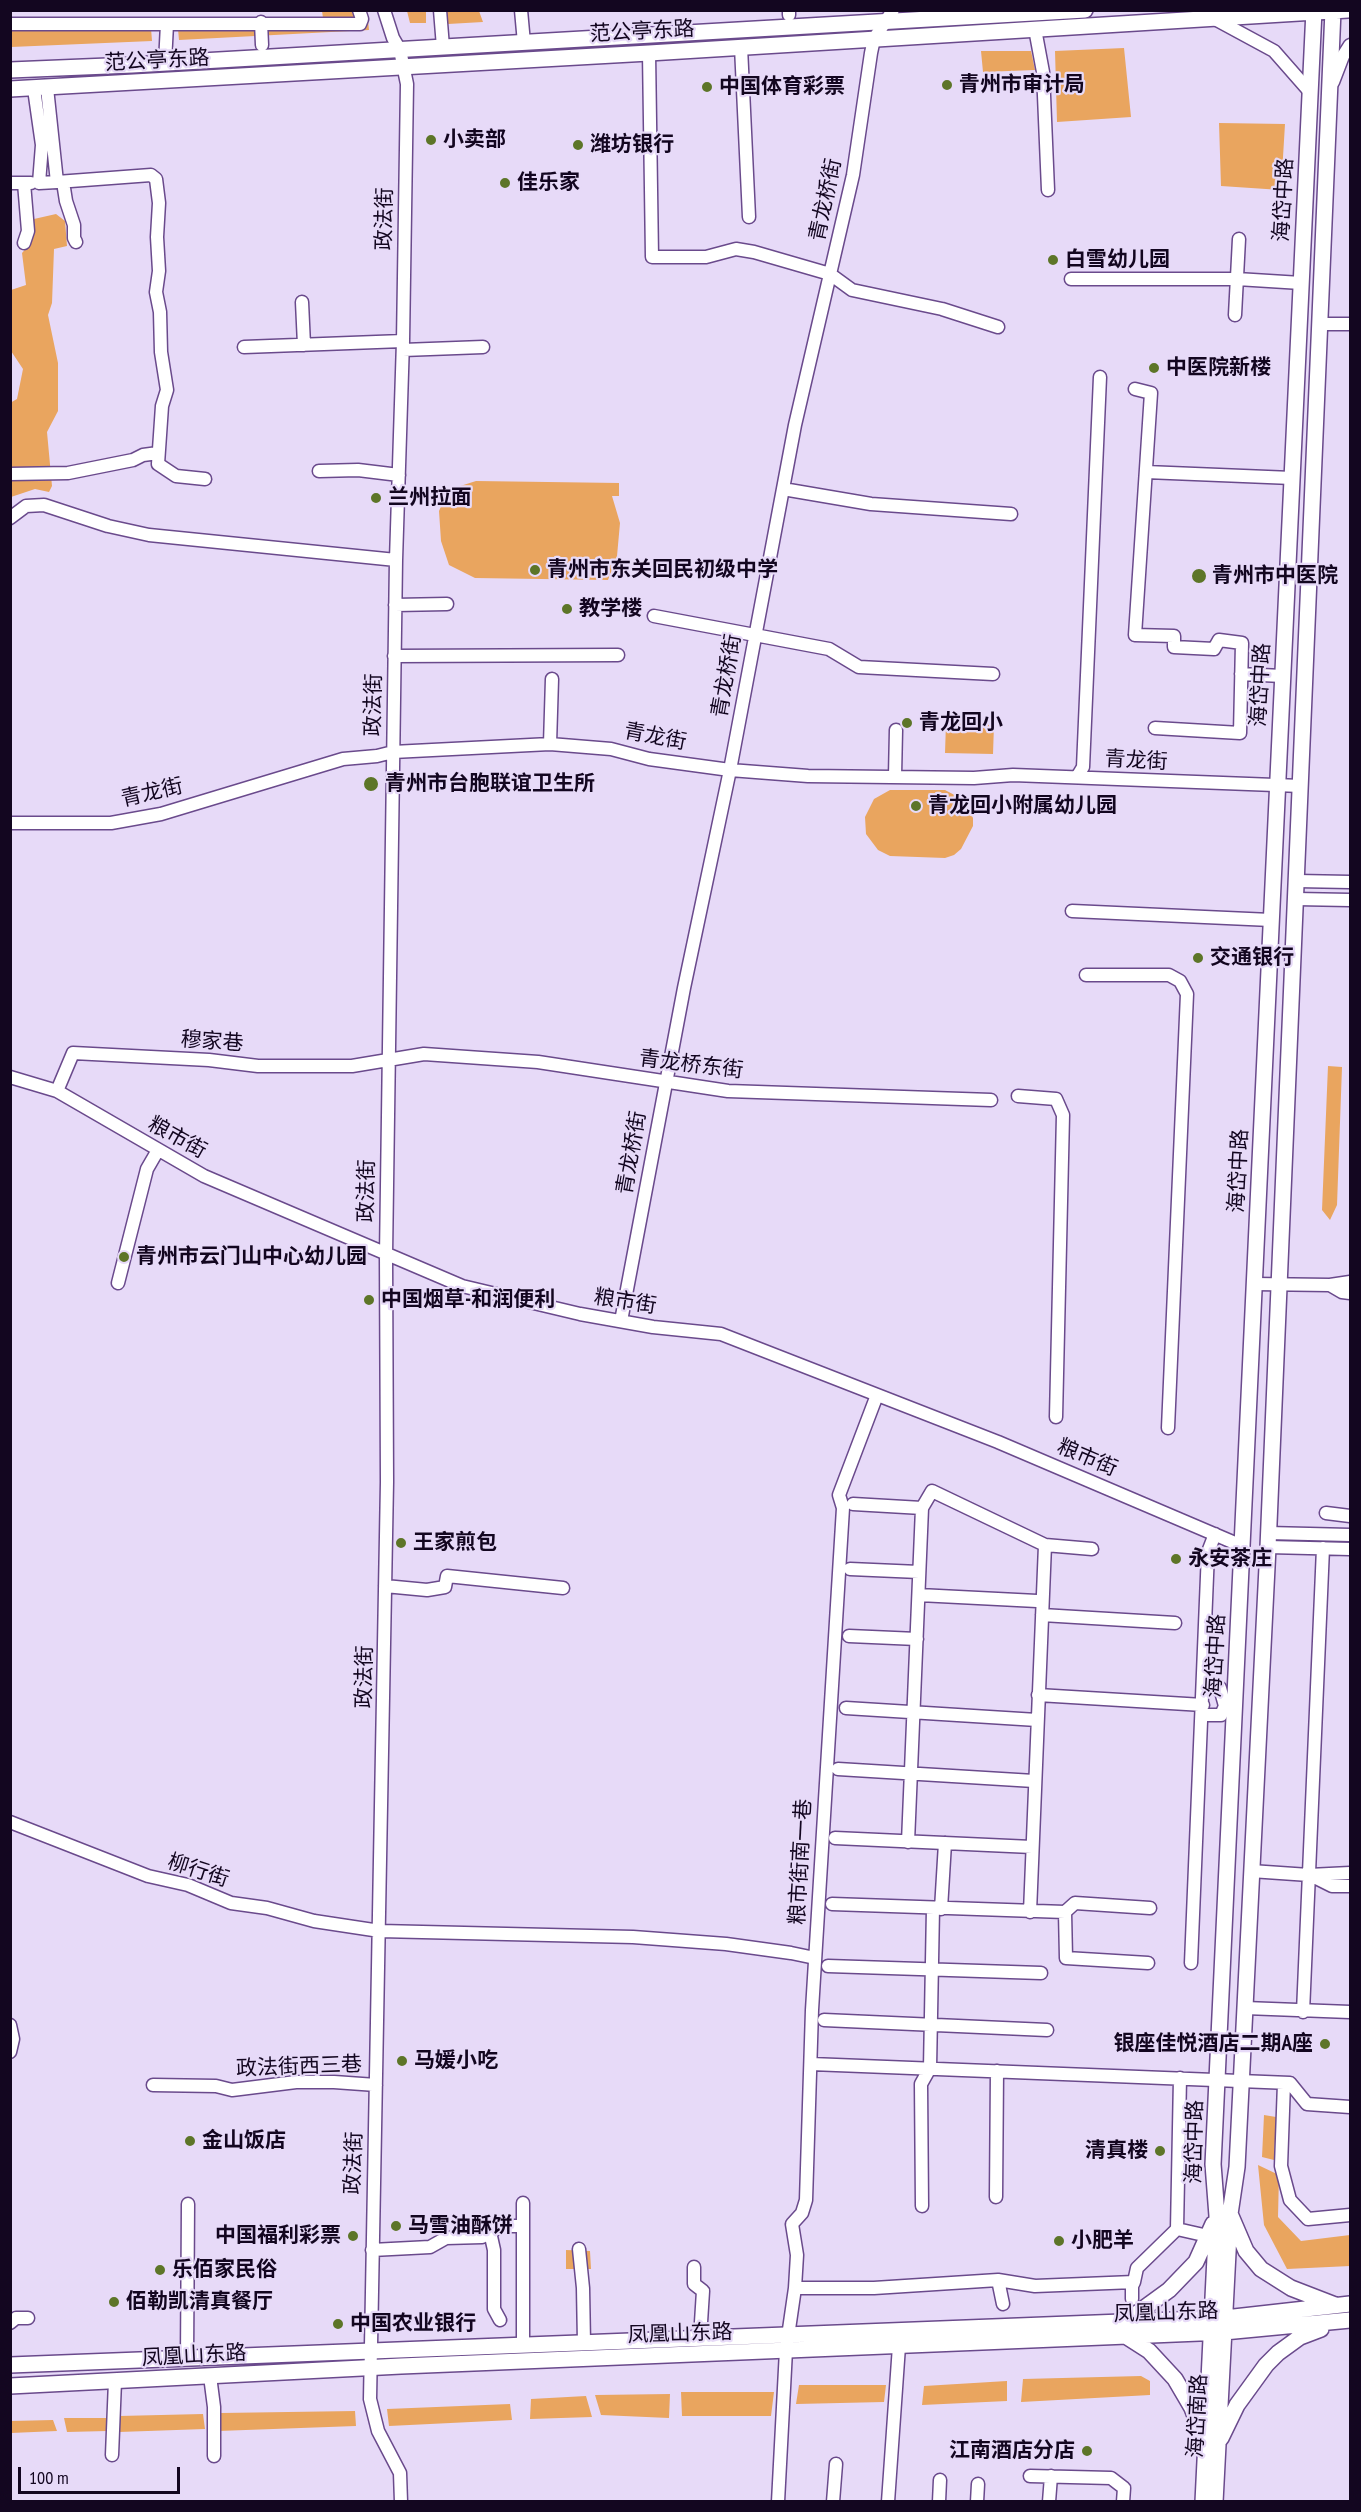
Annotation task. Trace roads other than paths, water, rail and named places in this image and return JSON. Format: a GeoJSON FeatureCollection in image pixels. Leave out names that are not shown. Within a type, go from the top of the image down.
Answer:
{"type":"FeatureCollection","features":[{"type":"Feature","properties":{"kind":"main road","name":"范公亭东路"},"geometry":{"type":"LineString","coordinates":[[10,70],[524,43],[889,16],[1086,10]]}},
{"type":"Feature","properties":{"kind":"main road","name":"范公亭东路"},"geometry":{"type":"LineString","coordinates":[[10,89],[1348,10]]}},
{"type":"Feature","properties":{"kind":"main road","name":"海岱中路"},"geometry":{"type":"LineString","coordinates":[[1223,2215],[1213,2164],[1218,2080],[1230,1706],[1242,1546],[1314,11]]}},
{"type":"Feature","properties":{"kind":"main road","name":"海岱中路"},"geometry":{"type":"LineString","coordinates":[[1218,2325],[1223,2215],[1236,2167],[1245,2007],[1268,1540],[1333,11]]}},
{"type":"Feature","properties":{"kind":"main road"},"geometry":{"type":"LineString","coordinates":[[1344,2305],[1291,2288],[1261,2269],[1246,2251],[1223,2215],[1208,2236],[1196,2262],[1169,2290],[1124,2329],[1175,2379],[1211,2445],[1266,2365],[1278,2353],[1300,2337],[1344,2321]]}},
{"type":"Feature","properties":{"kind":"main road","name":"凤凰山东路"},"geometry":{"type":"LineString","coordinates":[[1218,2325],[1344,2305]]}},
{"type":"Feature","properties":{"kind":"main road","name":"凤凰山东路"},"geometry":{"type":"LineString","coordinates":[[10,2366],[788,2335],[1124,2329],[1344,2321]]}},
{"type":"Feature","properties":{"kind":"main road","name":"海岱南路"},"geometry":{"type":"LineString","coordinates":[[1203,2502],[1211,2445],[1218,2325]]}},
{"type":"Feature","properties":{"kind":"main road","name":"凤凰山东路"},"geometry":{"type":"LineString","coordinates":[[10,2386],[899,2346],[1124,2329]]}},
{"type":"Feature","properties":{"kind":"main road","name":"海岱南路"},"geometry":{"type":"LineString","coordinates":[[1211,2445],[1215,2502]]}},
{"type":"Feature","properties":{"kind":"street"},"geometry":{"type":"LineString","coordinates":[[10,24],[261,22],[360,24],[362,19],[359,10]]}},
{"type":"Feature","properties":{"kind":"street","name":"政法街"},"geometry":{"type":"LineString","coordinates":[[384,10],[393,38],[400,50],[405,67],[406,84],[403,346],[395,605],[388,1060],[386,1586],[370,2399],[378,2431],[400,2472],[401,2502]]}},
{"type":"Feature","properties":{"kind":"street"},"geometry":{"type":"LineString","coordinates":[[440,10],[443,47]]}},
{"type":"Feature","properties":{"kind":"street"},"geometry":{"type":"LineString","coordinates":[[521,10],[524,43]]}},
{"type":"Feature","properties":{"kind":"street"},"geometry":{"type":"LineString","coordinates":[[874,39],[889,16]]}},
{"type":"Feature","properties":{"kind":"street"},"geometry":{"type":"LineString","coordinates":[[1213,18],[1274,51],[1310,92]]}},
{"type":"Feature","properties":{"kind":"street"},"geometry":{"type":"LineString","coordinates":[[261,22],[262,45]]}},
{"type":"Feature","properties":{"kind":"street"},"geometry":{"type":"LineString","coordinates":[[165,63],[167,24]]}},
{"type":"Feature","properties":{"kind":"street"},"geometry":{"type":"LineString","coordinates":[[1035,29],[1043,72],[1048,190]]}},
{"type":"Feature","properties":{"kind":"street","name":"青龙桥街"},"geometry":{"type":"LineString","coordinates":[[621,1321],[665,1083],[730,770],[795,425],[853,175],[874,39]]}},
{"type":"Feature","properties":{"kind":"street"},"geometry":{"type":"LineString","coordinates":[[1330,92],[1338,66],[1350,45]]}},
{"type":"Feature","properties":{"kind":"street"},"geometry":{"type":"LineString","coordinates":[[741,47],[748,217]]}},
{"type":"Feature","properties":{"kind":"street"},"geometry":{"type":"LineString","coordinates":[[649,53],[652,257],[706,257],[736,249],[830,274],[852,290],[942,309],[998,327]]}},
{"type":"Feature","properties":{"kind":"street"},"geometry":{"type":"LineString","coordinates":[[40,89],[60,182],[74,225],[76,242]]}},
{"type":"Feature","properties":{"kind":"street"},"geometry":{"type":"LineString","coordinates":[[39,183],[42,145],[40,89]]}},
{"type":"Feature","properties":{"kind":"street"},"geometry":{"type":"LineString","coordinates":[[10,183],[60,182],[151,175],[156,179],[159,203],[157,237],[159,271],[156,292],[167,390],[162,406],[158,465],[177,476],[204,479]]}},
{"type":"Feature","properties":{"kind":"street"},"geometry":{"type":"LineString","coordinates":[[24,183],[28,231],[24,243]]}},
{"type":"Feature","properties":{"kind":"street"},"geometry":{"type":"LineString","coordinates":[[1235,315],[1239,239]]}},
{"type":"Feature","properties":{"kind":"street"},"geometry":{"type":"LineString","coordinates":[[1071,279],[1237,279],[1301,283]]}},
{"type":"Feature","properties":{"kind":"street"},"geometry":{"type":"LineString","coordinates":[[302,302],[304,345]]}},
{"type":"Feature","properties":{"kind":"street"},"geometry":{"type":"LineString","coordinates":[[1320,324],[1350,324]]}},
{"type":"Feature","properties":{"kind":"street"},"geometry":{"type":"LineString","coordinates":[[244,347],[304,345],[483,347]]}},
{"type":"Feature","properties":{"kind":"street"},"geometry":{"type":"LineString","coordinates":[[1077,777],[1083,767],[1100,377]]}},
{"type":"Feature","properties":{"kind":"street"},"geometry":{"type":"LineString","coordinates":[[1135,389],[1151,393],[1135,635],[1174,636],[1174,646],[1214,648],[1219,640],[1242,643],[1240,733],[1155,728]]}},
{"type":"Feature","properties":{"kind":"street"},"geometry":{"type":"LineString","coordinates":[[10,474],[68,473],[158,453]]}},
{"type":"Feature","properties":{"kind":"street"},"geometry":{"type":"LineString","coordinates":[[319,471],[358,470],[399,475]]}},
{"type":"Feature","properties":{"kind":"street"},"geometry":{"type":"LineString","coordinates":[[1146,472],[1292,478]]}},
{"type":"Feature","properties":{"kind":"street"},"geometry":{"type":"LineString","coordinates":[[783,489],[871,504],[1011,514]]}},
{"type":"Feature","properties":{"kind":"street"},"geometry":{"type":"LineString","coordinates":[[10,519],[26,506],[44,505],[108,526],[149,535],[396,560]]}},
{"type":"Feature","properties":{"kind":"street"},"geometry":{"type":"LineString","coordinates":[[395,605],[447,604]]}},
{"type":"Feature","properties":{"kind":"street"},"geometry":{"type":"LineString","coordinates":[[654,616],[829,649],[859,667],[993,674]]}},
{"type":"Feature","properties":{"kind":"street"},"geometry":{"type":"LineString","coordinates":[[394,656],[618,655]]}},
{"type":"Feature","properties":{"kind":"street"},"geometry":{"type":"LineString","coordinates":[[1241,674],[1282,676]]}},
{"type":"Feature","properties":{"kind":"street"},"geometry":{"type":"LineString","coordinates":[[550,744],[552,679]]}},
{"type":"Feature","properties":{"kind":"street"},"geometry":{"type":"LineString","coordinates":[[895,776],[896,730]]}},
{"type":"Feature","properties":{"kind":"street","name":"青龙街"},"geometry":{"type":"LineString","coordinates":[[10,823],[111,822],[161,814],[343,759],[393,752],[550,744],[611,749],[649,759],[730,770],[808,776],[1077,777],[1301,786]]}},
{"type":"Feature","properties":{"kind":"street"},"geometry":{"type":"LineString","coordinates":[[1297,881],[1350,882]]}},
{"type":"Feature","properties":{"kind":"street"},"geometry":{"type":"LineString","coordinates":[[1296,899],[1350,900]]}},
{"type":"Feature","properties":{"kind":"street"},"geometry":{"type":"LineString","coordinates":[[1072,911],[1271,920]]}},
{"type":"Feature","properties":{"kind":"street"},"geometry":{"type":"LineString","coordinates":[[1086,975],[1169,975],[1180,981],[1187,994],[1168,1428]]}},
{"type":"Feature","properties":{"kind":"street","name":"穆家巷"},"geometry":{"type":"LineString","coordinates":[[57,1091],[73,1053],[218,1061],[258,1066],[352,1066],[388,1060]]}},
{"type":"Feature","properties":{"kind":"street","name":"青龙桥东街"},"geometry":{"type":"LineString","coordinates":[[388,1060],[424,1054],[488,1057],[563,1066],[665,1083],[773,1094],[991,1100]]}},
{"type":"Feature","properties":{"kind":"street","name":"粮市街"},"geometry":{"type":"LineString","coordinates":[[10,1077],[57,1091],[204,1176],[462,1286],[529,1303],[621,1321],[721,1334],[998,1442],[1242,1546]]}},
{"type":"Feature","properties":{"kind":"street"},"geometry":{"type":"LineString","coordinates":[[1018,1096],[1056,1099],[1063,1115],[1056,1417]]}},
{"type":"Feature","properties":{"kind":"street"},"geometry":{"type":"LineString","coordinates":[[118,1282],[147,1169],[158,1150]]}},
{"type":"Feature","properties":{"kind":"street"},"geometry":{"type":"LineString","coordinates":[[1254,1284],[1330,1285],[1350,1282]]}},
{"type":"Feature","properties":{"kind":"street"},"geometry":{"type":"LineString","coordinates":[[1330,1285],[1342,1292],[1350,1293]]}},
{"type":"Feature","properties":{"kind":"street","name":"粮市街南一巷"},"geometry":{"type":"LineString","coordinates":[[778,2502],[786,2350],[795,2289],[796,2255],[792,2224],[802,2213],[806,2200],[816,1958],[843,1508],[839,1495],[877,1395]]}},
{"type":"Feature","properties":{"kind":"street"},"geometry":{"type":"LineString","coordinates":[[908,1842],[922,1508],[932,1491],[1045,1545],[1092,1549]]}},
{"type":"Feature","properties":{"kind":"street"},"geometry":{"type":"LineString","coordinates":[[853,1504],[922,1508]]}},
{"type":"Feature","properties":{"kind":"street"},"geometry":{"type":"LineString","coordinates":[[1326,1513],[1350,1516]]}},
{"type":"Feature","properties":{"kind":"street"},"geometry":{"type":"LineString","coordinates":[[1191,1963],[1208,1552],[1215,1534]]}},
{"type":"Feature","properties":{"kind":"street"},"geometry":{"type":"LineString","coordinates":[[1268,1540],[1350,1535]]}},
{"type":"Feature","properties":{"kind":"street"},"geometry":{"type":"LineString","coordinates":[[1268,1540],[1323,1548],[1350,1549]]}},
{"type":"Feature","properties":{"kind":"street"},"geometry":{"type":"LineString","coordinates":[[1030,1912],[1045,1545]]}},
{"type":"Feature","properties":{"kind":"street"},"geometry":{"type":"LineString","coordinates":[[1303,2012],[1323,1548]]}},
{"type":"Feature","properties":{"kind":"street"},"geometry":{"type":"LineString","coordinates":[[850,1569],[919,1572]]}},
{"type":"Feature","properties":{"kind":"street"},"geometry":{"type":"LineString","coordinates":[[386,1586],[427,1590],[445,1587],[447,1576],[563,1588]]}},
{"type":"Feature","properties":{"kind":"street"},"geometry":{"type":"LineString","coordinates":[[919,1595],[1037,1601]]}},
{"type":"Feature","properties":{"kind":"street"},"geometry":{"type":"LineString","coordinates":[[1042,1615],[1175,1623]]}},
{"type":"Feature","properties":{"kind":"street"},"geometry":{"type":"LineString","coordinates":[[849,1636],[917,1639]]}},
{"type":"Feature","properties":{"kind":"street"},"geometry":{"type":"LineString","coordinates":[[1038,1695],[1202,1710],[1221,1715],[1230,1706],[1220,1688],[1204,1689]]}},
{"type":"Feature","properties":{"kind":"street"},"geometry":{"type":"LineString","coordinates":[[846,1708],[1037,1720]]}},
{"type":"Feature","properties":{"kind":"street"},"geometry":{"type":"LineString","coordinates":[[838,1769],[1034,1781]]}},
{"type":"Feature","properties":{"kind":"street","name":"柳行街"},"geometry":{"type":"LineString","coordinates":[[10,1822],[148,1876],[189,1885],[231,1902],[267,1908],[314,1921],[380,1931],[633,1937],[726,1944],[816,1958]]}},
{"type":"Feature","properties":{"kind":"street"},"geometry":{"type":"LineString","coordinates":[[835,1838],[1032,1847]]}},
{"type":"Feature","properties":{"kind":"street"},"geometry":{"type":"LineString","coordinates":[[922,2206],[921,2084],[930,2068],[932,1969],[945,1843]]}},
{"type":"Feature","properties":{"kind":"street"},"geometry":{"type":"LineString","coordinates":[[1251,1871],[1309,1875],[1350,1873]]}},
{"type":"Feature","properties":{"kind":"street"},"geometry":{"type":"LineString","coordinates":[[1309,1875],[1332,1886],[1350,1887]]}},
{"type":"Feature","properties":{"kind":"street"},"geometry":{"type":"LineString","coordinates":[[832,1904],[1030,1912],[1065,1912],[1075,1903],[1150,1908]]}},
{"type":"Feature","properties":{"kind":"street"},"geometry":{"type":"LineString","coordinates":[[1065,1912],[1066,1958],[1148,1963]]}},
{"type":"Feature","properties":{"kind":"street"},"geometry":{"type":"LineString","coordinates":[[828,1966],[1041,1973]]}},
{"type":"Feature","properties":{"kind":"street"},"geometry":{"type":"LineString","coordinates":[[1245,2007],[1350,2012]]}},
{"type":"Feature","properties":{"kind":"street"},"geometry":{"type":"LineString","coordinates":[[824,2020],[1047,2030]]}},
{"type":"Feature","properties":{"kind":"street"},"geometry":{"type":"LineString","coordinates":[[10,2025],[13,2038],[10,2052]]}},
{"type":"Feature","properties":{"kind":"street"},"geometry":{"type":"LineString","coordinates":[[811,2064],[1290,2083],[1307,2104],[1350,2107]]}},
{"type":"Feature","properties":{"kind":"street"},"geometry":{"type":"LineString","coordinates":[[996,2197],[998,2071]]}},
{"type":"Feature","properties":{"kind":"street"},"geometry":{"type":"LineString","coordinates":[[1132,2299],[1132,2286],[1137,2268],[1177,2229],[1180,2078]]}},
{"type":"Feature","properties":{"kind":"street","name":"政法街西三巷"},"geometry":{"type":"LineString","coordinates":[[153,2085],[216,2086],[232,2090],[254,2086],[279,2086],[296,2082],[376,2085]]}},
{"type":"Feature","properties":{"kind":"street"},"geometry":{"type":"LineString","coordinates":[[1284,2083],[1281,2166],[1290,2200],[1308,2219],[1350,2215]]}},
{"type":"Feature","properties":{"kind":"street"},"geometry":{"type":"LineString","coordinates":[[523,2203],[523,2346]]}},
{"type":"Feature","properties":{"kind":"street"},"geometry":{"type":"LineString","coordinates":[[188,2204],[188,2359]]}},
{"type":"Feature","properties":{"kind":"street"},"geometry":{"type":"LineString","coordinates":[[372,2250],[430,2247],[446,2238],[482,2237],[502,2226],[523,2226]]}},
{"type":"Feature","properties":{"kind":"street"},"geometry":{"type":"LineString","coordinates":[[1177,2229],[1208,2236]]}},
{"type":"Feature","properties":{"kind":"street"},"geometry":{"type":"LineString","coordinates":[[490,2232],[494,2250],[494,2309],[500,2320]]}},
{"type":"Feature","properties":{"kind":"street"},"geometry":{"type":"LineString","coordinates":[[579,2249],[583,2288],[584,2343]]}},
{"type":"Feature","properties":{"kind":"street"},"geometry":{"type":"LineString","coordinates":[[694,2267],[694,2284],[704,2291],[700,2338]]}},
{"type":"Feature","properties":{"kind":"street"},"geometry":{"type":"LineString","coordinates":[[998,2280],[1003,2304]]}},
{"type":"Feature","properties":{"kind":"street"},"geometry":{"type":"LineString","coordinates":[[795,2289],[873,2288],[998,2280],[1035,2286],[1134,2282]]}},
{"type":"Feature","properties":{"kind":"street"},"geometry":{"type":"LineString","coordinates":[[10,2323],[16,2318],[28,2318]]}},
{"type":"Feature","properties":{"kind":"street"},"geometry":{"type":"LineString","coordinates":[[888,2502],[899,2346]]}},
{"type":"Feature","properties":{"kind":"street"},"geometry":{"type":"LineString","coordinates":[[210,2376],[214,2407],[214,2456]]}},
{"type":"Feature","properties":{"kind":"street"},"geometry":{"type":"LineString","coordinates":[[112,2455],[115,2381]]}},
{"type":"Feature","properties":{"kind":"street"},"geometry":{"type":"LineString","coordinates":[[833,2502],[836,2464]]}},
{"type":"Feature","properties":{"kind":"street"},"geometry":{"type":"LineString","coordinates":[[1030,2476],[1111,2478],[1124,2488],[1123,2502]]}},
{"type":"Feature","properties":{"kind":"street"},"geometry":{"type":"LineString","coordinates":[[1049,2502],[1051,2476]]}},
{"type":"Feature","properties":{"kind":"street"},"geometry":{"type":"LineString","coordinates":[[939,2502],[940,2480]]}},
{"type":"Feature","properties":{"kind":"street"},"geometry":{"type":"LineString","coordinates":[[977,2502],[978,2484]]}},
{"type":"Feature","properties":{"kind":"place","name":"青州市审计局"},"geometry":{"type":"Point","coordinates":[947,85]}},
{"type":"Feature","properties":{"kind":"place","name":"中国体育彩票"},"geometry":{"type":"Point","coordinates":[707,87]}},
{"type":"Feature","properties":{"kind":"place","name":"小卖部"},"geometry":{"type":"Point","coordinates":[431,140]}},
{"type":"Feature","properties":{"kind":"place","name":"潍坊银行"},"geometry":{"type":"Point","coordinates":[578,145]}},
{"type":"Feature","properties":{"kind":"place","name":"佳乐家"},"geometry":{"type":"Point","coordinates":[505,183]}},
{"type":"Feature","properties":{"kind":"place","name":"白雪幼儿园"},"geometry":{"type":"Point","coordinates":[1053,260]}},
{"type":"Feature","properties":{"kind":"place","name":"中医院新楼"},"geometry":{"type":"Point","coordinates":[1154,368]}},
{"type":"Feature","properties":{"kind":"place","name":"兰州拉面"},"geometry":{"type":"Point","coordinates":[376,498]}},
{"type":"Feature","properties":{"kind":"place","name":"青州市东关回民初级中学"},"geometry":{"type":"Point","coordinates":[535,570]}},
{"type":"Feature","properties":{"kind":"place","name":"青州市中医院"},"geometry":{"type":"Point","coordinates":[1199,576]}},
{"type":"Feature","properties":{"kind":"place","name":"教学楼"},"geometry":{"type":"Point","coordinates":[567,609]}},
{"type":"Feature","properties":{"kind":"place","name":"青龙回小"},"geometry":{"type":"Point","coordinates":[907,723]}},
{"type":"Feature","properties":{"kind":"place","name":"青州市台胞联谊卫生所"},"geometry":{"type":"Point","coordinates":[371,784]}},
{"type":"Feature","properties":{"kind":"place","name":"青龙回小附属幼儿园"},"geometry":{"type":"Point","coordinates":[916,806]}},
{"type":"Feature","properties":{"kind":"place","name":"交通银行"},"geometry":{"type":"Point","coordinates":[1198,958]}},
{"type":"Feature","properties":{"kind":"place","name":"青州市云门山中心幼儿园"},"geometry":{"type":"Point","coordinates":[124,1257]}},
{"type":"Feature","properties":{"kind":"place","name":"中国烟草-和润便利"},"geometry":{"type":"Point","coordinates":[369,1300]}},
{"type":"Feature","properties":{"kind":"place","name":"王家煎包"},"geometry":{"type":"Point","coordinates":[401,1543]}},
{"type":"Feature","properties":{"kind":"place","name":"永安茶庄"},"geometry":{"type":"Point","coordinates":[1176,1559]}},
{"type":"Feature","properties":{"kind":"place","name":"银座佳悦酒店二期A座"},"geometry":{"type":"Point","coordinates":[1325,2044]}},
{"type":"Feature","properties":{"kind":"place","name":"马媛小吃"},"geometry":{"type":"Point","coordinates":[402,2061]}},
{"type":"Feature","properties":{"kind":"place","name":"金山饭店"},"geometry":{"type":"Point","coordinates":[190,2141]}},
{"type":"Feature","properties":{"kind":"place","name":"清真楼"},"geometry":{"type":"Point","coordinates":[1160,2151]}},
{"type":"Feature","properties":{"kind":"place","name":"马雪油酥饼"},"geometry":{"type":"Point","coordinates":[396,2226]}},
{"type":"Feature","properties":{"kind":"place","name":"中国福利彩票"},"geometry":{"type":"Point","coordinates":[353,2236]}},
{"type":"Feature","properties":{"kind":"place","name":"小肥羊"},"geometry":{"type":"Point","coordinates":[1059,2241]}},
{"type":"Feature","properties":{"kind":"place","name":"乐佰家民俗"},"geometry":{"type":"Point","coordinates":[160,2270]}},
{"type":"Feature","properties":{"kind":"place","name":"佰勒凯清真餐厅"},"geometry":{"type":"Point","coordinates":[114,2302]}},
{"type":"Feature","properties":{"kind":"place","name":"中国农业银行"},"geometry":{"type":"Point","coordinates":[338,2324]}},
{"type":"Feature","properties":{"kind":"place","name":"江南酒店分店"},"geometry":{"type":"Point","coordinates":[1087,2451]}}]}
